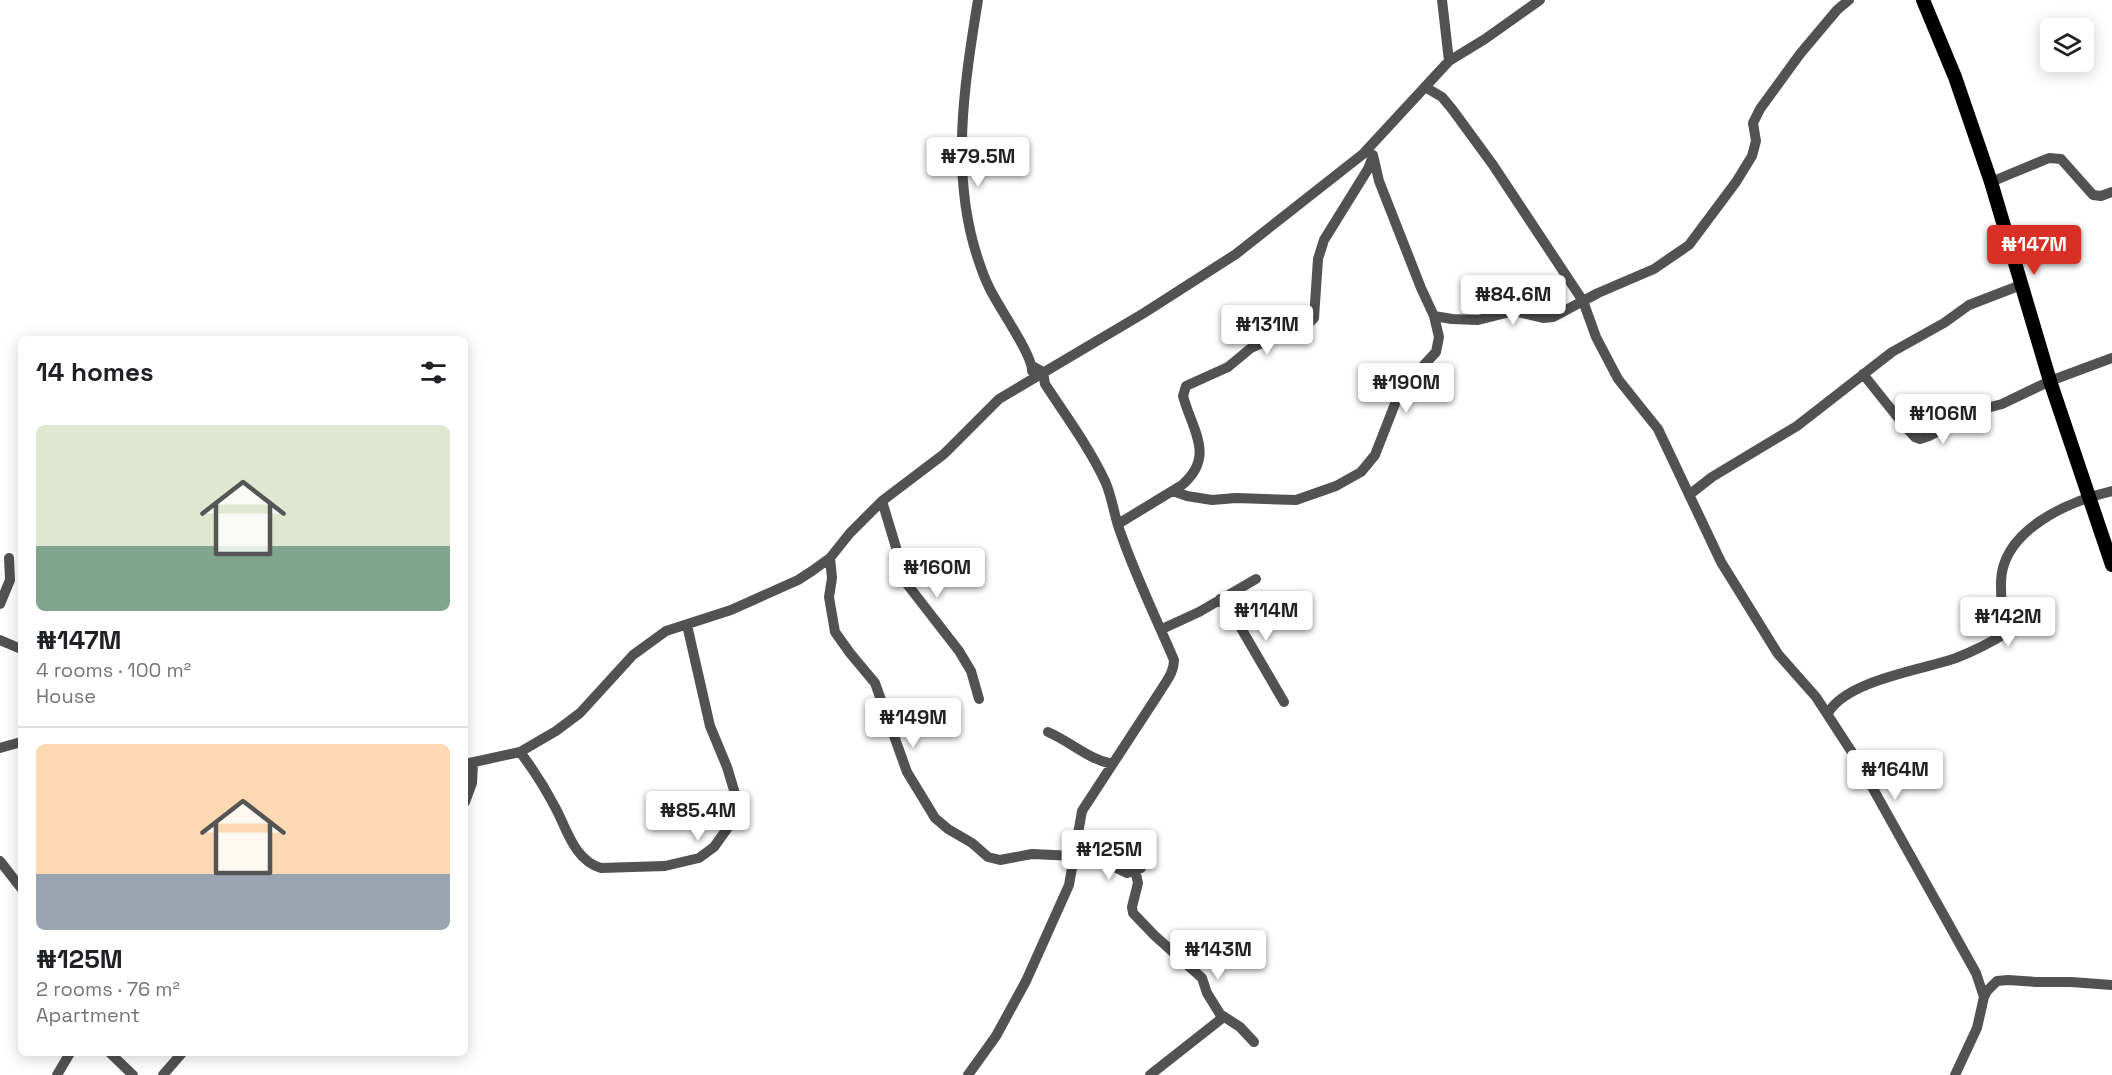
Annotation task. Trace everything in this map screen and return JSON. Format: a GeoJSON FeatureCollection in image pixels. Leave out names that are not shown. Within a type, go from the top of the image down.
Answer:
{"type":"FeatureCollection","features":[{"type":"Feature","properties":{"kind":"main road"},"geometry":{"type":"LineString","coordinates":[[1923,0],[1955,77],[1991,182],[2050,381],[2112,565]]}},
{"type":"Feature","properties":{"kind":"street"},"geometry":{"type":"LineString","coordinates":[[978,0],[965,78],[961,174],[969,221],[977,256],[988,286],[1032,366],[1043,372]]}},
{"type":"Feature","properties":{"kind":"street"},"geometry":{"type":"LineString","coordinates":[[1442,0],[1449,61]]}},
{"type":"Feature","properties":{"kind":"street"},"geometry":{"type":"LineString","coordinates":[[468,794],[472,783],[469,764],[520,752],[556,731],[580,713],[618,669],[650,642],[666,632],[730,610],[798,580],[830,558],[850,533],[882,501],[944,454],[999,399],[1144,313],[1236,254],[1363,154],[1449,61],[1540,0]]}},
{"type":"Feature","properties":{"kind":"street"},"geometry":{"type":"LineString","coordinates":[[1434,316],[1452,320],[1478,320],[1514,310],[1543,318],[1553,317],[1598,293],[1654,269],[1689,245],[1729,192],[1752,156],[1756,141],[1753,123],[1760,109],[1800,54],[1837,10],[1849,0]]}},
{"type":"Feature","properties":{"kind":"street"},"geometry":{"type":"LineString","coordinates":[[1425,87],[1442,97],[1452,109],[1493,165],[1583,301],[1596,337],[1618,379],[1658,429],[1721,562],[1778,654],[1805,683],[1828,713],[1857,760],[1976,973],[1984,997]]}},
{"type":"Feature","properties":{"kind":"street"},"geometry":{"type":"LineString","coordinates":[[1118,524],[1191,477],[1199,465],[1201,452],[1183,396],[1186,386],[1228,367],[1257,345],[1310,322],[1314,318],[1318,259],[1324,240],[1368,169],[1378,137]]}},
{"type":"Feature","properties":{"kind":"street"},"geometry":{"type":"LineString","coordinates":[[1173,490],[1187,496],[1212,500],[1236,498],[1296,500],[1336,486],[1360,472],[1375,455],[1400,391],[1436,352],[1439,337],[1434,316],[1379,181],[1373,155]]}},
{"type":"Feature","properties":{"kind":"street"},"geometry":{"type":"LineString","coordinates":[[1991,182],[2049,158],[2061,159],[2093,195],[2101,196],[2112,192]]}},
{"type":"Feature","properties":{"kind":"street"},"geometry":{"type":"LineString","coordinates":[[1689,495],[1712,477],[1797,426],[1892,352],[1944,323],[1970,305],[2020,285]]}},
{"type":"Feature","properties":{"kind":"street"},"geometry":{"type":"LineString","coordinates":[[1863,374],[1909,431],[1920,439],[1976,411],[2002,404],[2050,381],[2112,358]]}},
{"type":"Feature","properties":{"kind":"street"},"geometry":{"type":"LineString","coordinates":[[1031,378],[1032,366]]}},
{"type":"Feature","properties":{"kind":"street"},"geometry":{"type":"LineString","coordinates":[[968,1075],[996,1036],[1026,981],[1070,885],[1082,811],[1172,672],[1174,660],[1142,588],[1105,481],[1045,384],[1043,372]]}},
{"type":"Feature","properties":{"kind":"street"},"geometry":{"type":"LineString","coordinates":[[1828,713],[1833,704],[1880,680],[1977,650],[2006,633],[2008,624],[2002,606],[2002,568],[2018,539],[2031,527],[2088,497],[2112,491]]}},
{"type":"Feature","properties":{"kind":"street"},"geometry":{"type":"LineString","coordinates":[[882,501],[908,584],[959,651],[971,671],[979,699]]}},
{"type":"Feature","properties":{"kind":"street"},"geometry":{"type":"LineString","coordinates":[[0,604],[10,580],[9,558]]}},
{"type":"Feature","properties":{"kind":"street"},"geometry":{"type":"LineString","coordinates":[[830,558],[832,578],[829,597],[835,632],[875,683],[907,772],[935,818],[988,857],[1000,860],[1032,854],[1076,852],[1084,849],[1127,873],[1139,869],[1133,913],[1154,936],[1202,978],[1207,993],[1220,1014],[1240,1027],[1254,1042]]}},
{"type":"Feature","properties":{"kind":"street"},"geometry":{"type":"LineString","coordinates":[[1162,629],[1199,612],[1256,579]]}},
{"type":"Feature","properties":{"kind":"street"},"geometry":{"type":"LineString","coordinates":[[1220,599],[1238,624],[1284,702]]}},
{"type":"Feature","properties":{"kind":"street"},"geometry":{"type":"LineString","coordinates":[[520,752],[543,786],[579,853],[594,866],[601,868],[665,866],[687,862],[706,854],[714,847],[734,819],[737,800],[727,767],[710,726],[687,625]]}},
{"type":"Feature","properties":{"kind":"street"},"geometry":{"type":"LineString","coordinates":[[0,640],[18,648]]}},
{"type":"Feature","properties":{"kind":"street"},"geometry":{"type":"LineString","coordinates":[[1048,732],[1068,741],[1097,761],[1112,764]]}},
{"type":"Feature","properties":{"kind":"street"},"geometry":{"type":"LineString","coordinates":[[0,748],[18,743]]}},
{"type":"Feature","properties":{"kind":"street"},"geometry":{"type":"LineString","coordinates":[[0,861],[18,884]]}},
{"type":"Feature","properties":{"kind":"street"},"geometry":{"type":"LineString","coordinates":[[1976,973],[1997,981],[2112,985]]}},
{"type":"Feature","properties":{"kind":"street"},"geometry":{"type":"LineString","coordinates":[[1955,1075],[1977,1028],[1984,997],[1997,981]]}},
{"type":"Feature","properties":{"kind":"street"},"geometry":{"type":"LineString","coordinates":[[1150,1075],[1221,1019],[1220,1014]]}},
{"type":"Feature","properties":{"kind":"street"},"geometry":{"type":"LineString","coordinates":[[57,1075],[68,1056]]}},
{"type":"Feature","properties":{"kind":"street"},"geometry":{"type":"LineString","coordinates":[[113,1056],[134,1075]]}},
{"type":"Feature","properties":{"kind":"street"},"geometry":{"type":"LineString","coordinates":[[163,1075],[179,1056]]}}]}
